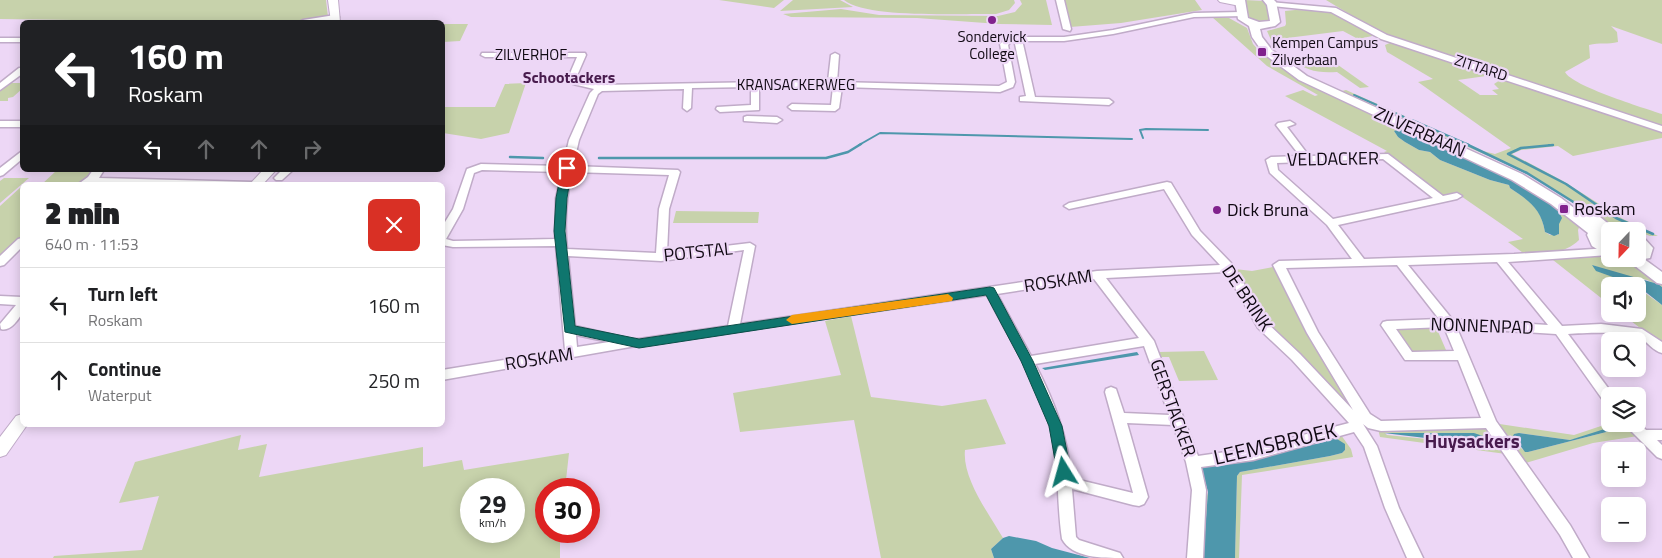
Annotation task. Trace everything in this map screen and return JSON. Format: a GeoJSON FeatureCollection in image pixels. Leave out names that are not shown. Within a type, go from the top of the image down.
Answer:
{"type":"FeatureCollection","features":[{"type":"Feature","properties":{"kind":"main road"},"geometry":{"type":"LineString","coordinates":[[1240,9],[1246,22],[1259,25],[1275,22],[1271,4]]}},
{"type":"Feature","properties":{"kind":"main road","name":"ZILVERBAAN"},"geometry":{"type":"LineString","coordinates":[[1259,25],[1257,37],[1268,52],[1303,78],[1517,176],[1601,231]]}},
{"type":"Feature","properties":{"kind":"main road"},"geometry":{"type":"LineString","coordinates":[[1646,260],[1662,268]]}},
{"type":"Feature","properties":{"kind":"main road"},"geometry":{"type":"LineString","coordinates":[[1646,264],[1662,279]]}},
{"type":"Feature","properties":{"kind":"street"},"geometry":{"type":"LineString","coordinates":[[333,0],[336,20]]}},
{"type":"Feature","properties":{"kind":"street"},"geometry":{"type":"LineString","coordinates":[[1060,0],[1067,29]]}},
{"type":"Feature","properties":{"kind":"street"},"geometry":{"type":"LineString","coordinates":[[1223,0],[1240,9]]}},
{"type":"Feature","properties":{"kind":"street","name":"ZITTARD"},"geometry":{"type":"LineString","coordinates":[[1271,4],[1303,7],[1322,4],[1384,37],[1662,129]]}},
{"type":"Feature","properties":{"kind":"street"},"geometry":{"type":"LineString","coordinates":[[1025,69],[1009,69],[1004,44],[1010,39],[1064,39],[1113,32],[1194,15],[1214,14],[1240,9]]}},
{"type":"Feature","properties":{"kind":"street"},"geometry":{"type":"LineString","coordinates":[[1,41],[20,40]]}},
{"type":"Feature","properties":{"kind":"street"},"geometry":{"type":"LineString","coordinates":[[1019,44],[1025,69],[1027,100],[1109,102]]}},
{"type":"Feature","properties":{"kind":"street","name":"ZILVERHOF"},"geometry":{"type":"LineString","coordinates":[[485,55],[582,55],[572,78],[576,82],[600,88]]}},
{"type":"Feature","properties":{"kind":"street"},"geometry":{"type":"LineString","coordinates":[[792,107],[836,108],[835,55]]}},
{"type":"Feature","properties":{"kind":"street","name":"KRANSACKERWEG"},"geometry":{"type":"LineString","coordinates":[[600,88],[835,84],[1000,89],[1010,85],[1009,69]]}},
{"type":"Feature","properties":{"kind":"street"},"geometry":{"type":"LineString","coordinates":[[0,87],[20,72]]}},
{"type":"Feature","properties":{"kind":"street"},"geometry":{"type":"LineString","coordinates":[[11,79],[20,79]]}},
{"type":"Feature","properties":{"kind":"street"},"geometry":{"type":"LineString","coordinates":[[720,109],[756,108],[755,84]]}},
{"type":"Feature","properties":{"kind":"street"},"geometry":{"type":"LineString","coordinates":[[687,108],[688,86]]}},
{"type":"Feature","properties":{"kind":"street"},"geometry":{"type":"LineString","coordinates":[[572,354],[561,247],[561,198],[574,140],[594,93],[600,88]]}},
{"type":"Feature","properties":{"kind":"street"},"geometry":{"type":"LineString","coordinates":[[747,108],[747,124],[777,120]]}},
{"type":"Feature","properties":{"kind":"street"},"geometry":{"type":"LineString","coordinates":[[0,124],[20,124]]}},
{"type":"Feature","properties":{"kind":"street"},"geometry":{"type":"LineString","coordinates":[[1290,124],[1281,125],[1306,158]]}},
{"type":"Feature","properties":{"kind":"street"},"geometry":{"type":"LineString","coordinates":[[0,129],[20,129]]}},
{"type":"Feature","properties":{"kind":"street"},"geometry":{"type":"LineString","coordinates":[[0,173],[20,156]]}},
{"type":"Feature","properties":{"kind":"street","name":"VELDACKER"},"geometry":{"type":"LineString","coordinates":[[1361,263],[1332,222],[1273,171],[1274,166],[1271,160],[1385,156],[1442,199]]}},
{"type":"Feature","properties":{"kind":"street"},"geometry":{"type":"LineString","coordinates":[[445,233],[458,209],[470,171],[481,166],[675,172],[664,209],[660,257]]}},
{"type":"Feature","properties":{"kind":"street"},"geometry":{"type":"LineString","coordinates":[[259,182],[275,172]]}},
{"type":"Feature","properties":{"kind":"street"},"geometry":{"type":"LineString","coordinates":[[265,182],[275,172]]}},
{"type":"Feature","properties":{"kind":"street"},"geometry":{"type":"LineString","coordinates":[[86,182],[96,174]]}},
{"type":"Feature","properties":{"kind":"street","name":"DE BRINK"},"geometry":{"type":"LineString","coordinates":[[1068,206],[1167,185],[1196,233],[1229,268],[1262,325],[1296,357],[1346,410],[1364,424]]}},
{"type":"Feature","properties":{"kind":"street"},"geometry":{"type":"LineString","coordinates":[[1332,222],[1457,196]]}},
{"type":"Feature","properties":{"kind":"street"},"geometry":{"type":"LineString","coordinates":[[1572,253],[1601,236]]}},
{"type":"Feature","properties":{"kind":"street","name":"POTSTAL"},"geometry":{"type":"LineString","coordinates":[[445,240],[453,244],[561,247],[660,257],[750,246],[733,329]]}},
{"type":"Feature","properties":{"kind":"street"},"geometry":{"type":"LineString","coordinates":[[0,262],[20,243]]}},
{"type":"Feature","properties":{"kind":"street"},"geometry":{"type":"LineString","coordinates":[[1415,558],[1392,508],[1364,424],[1365,418],[1313,333],[1279,266],[1500,259],[1601,252]]}},
{"type":"Feature","properties":{"kind":"street"},"geometry":{"type":"LineString","coordinates":[[1500,259],[1559,330],[1601,388]]}},
{"type":"Feature","properties":{"kind":"street"},"geometry":{"type":"LineString","coordinates":[[1400,262],[1449,324],[1490,423],[1565,530],[1581,558]]}},
{"type":"Feature","properties":{"kind":"street","name":"ROSKAM"},"geometry":{"type":"LineString","coordinates":[[445,375],[630,343],[1098,275],[1229,268]]}},
{"type":"Feature","properties":{"kind":"street","name":"GERSTACKER"},"geometry":{"type":"LineString","coordinates":[[1098,275],[1148,342],[1193,462],[1199,490],[1195,558]]}},
{"type":"Feature","properties":{"kind":"street"},"geometry":{"type":"LineString","coordinates":[[990,291],[1027,361],[1056,426],[1063,462],[1069,539],[1074,545],[1115,558]]}},
{"type":"Feature","properties":{"kind":"street"},"geometry":{"type":"LineString","coordinates":[[0,300],[20,301]]}},
{"type":"Feature","properties":{"kind":"street"},"geometry":{"type":"LineString","coordinates":[[5,326],[20,307]]}},
{"type":"Feature","properties":{"kind":"street","name":"NONNENPAD"},"geometry":{"type":"LineString","coordinates":[[1462,355],[1409,357],[1388,325],[1442,323],[1559,330],[1601,328],[1642,333],[1662,349]]}},
{"type":"Feature","properties":{"kind":"street"},"geometry":{"type":"LineString","coordinates":[[569,329],[630,343]]}},
{"type":"Feature","properties":{"kind":"street"},"geometry":{"type":"LineString","coordinates":[[1027,361],[1148,342]]}},
{"type":"Feature","properties":{"kind":"street"},"geometry":{"type":"LineString","coordinates":[[1065,483],[1133,499],[1139,500],[1142,497],[1111,392]]}},
{"type":"Feature","properties":{"kind":"street"},"geometry":{"type":"LineString","coordinates":[[1120,418],[1177,420]]}},
{"type":"Feature","properties":{"kind":"street"},"geometry":{"type":"LineString","coordinates":[[0,450],[20,423]]}},
{"type":"Feature","properties":{"kind":"street","name":"LEEMSBROEK"},"geometry":{"type":"LineString","coordinates":[[1193,462],[1253,454],[1364,424],[1381,426],[1490,423]]}},
{"type":"Feature","properties":{"kind":"street"},"geometry":{"type":"LineString","coordinates":[[1640,432],[1662,453]]}},
{"type":"Feature","properties":{"kind":"street"},"geometry":{"type":"LineString","coordinates":[[1643,435],[1662,434]]}},
{"type":"Feature","properties":{"kind":"green space"},"geometry":{"type":"Polygon","coordinates":[[[0,0],[326,0],[328,17],[300,20],[0,19],[0,0]]]}},
{"type":"Feature","properties":{"kind":"green space"},"geometry":{"type":"Polygon","coordinates":[[[719,0],[784,0],[774,8],[719,0]]]}},
{"type":"Feature","properties":{"kind":"green space"},"geometry":{"type":"Polygon","coordinates":[[[793,0],[840,0],[853,7],[780,11],[793,0]]]}},
{"type":"Feature","properties":{"kind":"green space"},"geometry":{"type":"Polygon","coordinates":[[[844,0],[1014,0],[1015,3],[1009,10],[996,14],[916,14],[873,10],[856,6],[844,0]]]}},
{"type":"Feature","properties":{"kind":"green space"},"geometry":{"type":"Polygon","coordinates":[[[1020,0],[1046,0],[1052,25],[999,24],[917,18],[791,17],[783,14],[841,9],[879,15],[998,16],[1015,12],[1022,4],[1020,0]]]}},
{"type":"Feature","properties":{"kind":"green space"},"geometry":{"type":"Polygon","coordinates":[[[1061,0],[1195,0],[1202,10],[1121,23],[1070,27],[1061,0]]]}},
{"type":"Feature","properties":{"kind":"green space"},"geometry":{"type":"Polygon","coordinates":[[[1244,0],[1265,1],[1270,20],[1262,23],[1248,20],[1244,0]]]}},
{"type":"Feature","properties":{"kind":"green space"},"geometry":{"type":"Polygon","coordinates":[[[1326,0],[1662,0],[1662,44],[1611,26],[1617,32],[1618,42],[1589,45],[1590,58],[1565,72],[1570,78],[1594,90],[1662,114],[1662,127],[1381,33],[1326,0]]]}},
{"type":"Feature","properties":{"kind":"green space"},"geometry":{"type":"Polygon","coordinates":[[[1285,11],[1331,11],[1377,35],[1358,39],[1343,31],[1271,40],[1267,31],[1285,26],[1285,11]]]}},
{"type":"Feature","properties":{"kind":"green space"},"geometry":{"type":"Polygon","coordinates":[[[1212,17],[1229,18],[1247,28],[1253,44],[1263,55],[1266,55],[1296,76],[1531,186],[1580,225],[1578,230],[1579,240],[1561,251],[1526,255],[1508,242],[1523,239],[1458,194],[1443,197],[1384,152],[1387,151],[1285,96],[1303,90],[1315,96],[1318,95],[1267,66],[1212,17]],[[1402,130],[1394,131],[1405,142],[1419,150],[1430,152],[1440,160],[1490,180],[1509,185],[1510,188],[1534,206],[1541,217],[1545,232],[1550,235],[1558,235],[1559,224],[1556,208],[1522,185],[1451,154],[1402,130]]]}},
{"type":"Feature","properties":{"kind":"green space"},"geometry":{"type":"Polygon","coordinates":[[[445,24],[468,24],[460,41],[445,42],[445,24]]]}},
{"type":"Feature","properties":{"kind":"green space"},"geometry":{"type":"Polygon","coordinates":[[[1392,42],[1493,75],[1458,80],[1480,95],[1498,95],[1492,90],[1499,89],[1494,84],[1503,78],[1662,132],[1662,138],[1573,156],[1558,146],[1521,150],[1512,154],[1563,181],[1629,222],[1599,221],[1547,185],[1515,168],[1342,91],[1346,90],[1483,151],[1495,154],[1511,148],[1418,82],[1433,79],[1387,52],[1385,45],[1392,42]]]}},
{"type":"Feature","properties":{"kind":"green space"},"geometry":{"type":"Polygon","coordinates":[[[1324,55],[1369,87],[1360,88],[1337,72],[1312,70],[1290,58],[1324,55]]]}},
{"type":"Feature","properties":{"kind":"green space"},"geometry":{"type":"Polygon","coordinates":[[[11,83],[20,83],[20,91],[13,97],[8,98],[8,101],[0,101],[0,91],[11,83]]]}},
{"type":"Feature","properties":{"kind":"green space"},"geometry":{"type":"Polygon","coordinates":[[[526,83],[509,133],[481,139],[445,133],[445,107],[495,107],[505,84],[526,83]]]}},
{"type":"Feature","properties":{"kind":"green space"},"geometry":{"type":"Polygon","coordinates":[[[55,172],[92,172],[81,182],[44,182],[55,172]]]}},
{"type":"Feature","properties":{"kind":"green space"},"geometry":{"type":"Polygon","coordinates":[[[4,178],[29,178],[24,182],[20,182],[20,186],[0,203],[0,181],[4,178]]]}},
{"type":"Feature","properties":{"kind":"green space"},"geometry":{"type":"Polygon","coordinates":[[[20,188],[20,239],[0,258],[0,206],[20,188]]]}},
{"type":"Feature","properties":{"kind":"green space"},"geometry":{"type":"Polygon","coordinates":[[[676,211],[759,212],[758,223],[673,223],[676,211]]]}},
{"type":"Feature","properties":{"kind":"green space"},"geometry":{"type":"Polygon","coordinates":[[[1646,230],[1658,236],[1646,235],[1646,230]]]}},
{"type":"Feature","properties":{"kind":"green space"},"geometry":{"type":"Polygon","coordinates":[[[1592,255],[1601,257],[1601,268],[1640,268],[1662,281],[1662,287],[1646,280],[1646,277],[1621,275],[1592,265],[1616,277],[1601,277],[1601,298],[1553,260],[1592,255]]]}},
{"type":"Feature","properties":{"kind":"green space"},"geometry":{"type":"Polygon","coordinates":[[[1276,267],[1349,404],[1346,404],[1267,327],[1235,269],[1252,271],[1276,267]]]}},
{"type":"Feature","properties":{"kind":"green space"},"geometry":{"type":"Polygon","coordinates":[[[1646,294],[1662,305],[1662,345],[1632,322],[1646,322],[1646,294]]]}},
{"type":"Feature","properties":{"kind":"green space"},"geometry":{"type":"Polygon","coordinates":[[[851,316],[871,397],[942,406],[986,399],[1006,444],[965,450],[965,461],[972,484],[1003,538],[991,549],[994,558],[881,558],[854,420],[740,432],[733,393],[841,375],[825,321],[851,316]]]}},
{"type":"Feature","properties":{"kind":"green space"},"geometry":{"type":"Polygon","coordinates":[[[1442,324],[1446,328],[1436,327],[1446,350],[1457,351],[1411,355],[1391,326],[1442,324]]]}},
{"type":"Feature","properties":{"kind":"green space"},"geometry":{"type":"Polygon","coordinates":[[[1204,351],[1218,380],[1179,381],[1169,357],[1159,357],[1158,352],[1204,351]]]}},
{"type":"Feature","properties":{"kind":"green space"},"geometry":{"type":"Polygon","coordinates":[[[1493,423],[1574,435],[1601,426],[1601,432],[1605,432],[1570,440],[1519,433],[1517,442],[1522,449],[1528,452],[1606,432],[1634,432],[1638,436],[1593,443],[1522,464],[1493,423]]]}},
{"type":"Feature","properties":{"kind":"green space"},"geometry":{"type":"Polygon","coordinates":[[[1480,426],[1488,429],[1506,454],[1380,437],[1378,429],[1480,426]],[[1385,433],[1387,435],[1487,445],[1474,433],[1385,433]]]}},
{"type":"Feature","properties":{"kind":"green space"},"geometry":{"type":"Polygon","coordinates":[[[241,435],[238,450],[267,444],[259,477],[423,447],[423,467],[462,460],[464,470],[569,453],[566,478],[535,478],[535,543],[560,543],[560,558],[53,558],[54,556],[142,550],[159,496],[119,503],[135,462],[241,435]]]}},
{"type":"Feature","properties":{"kind":"green space"},"geometry":{"type":"Polygon","coordinates":[[[1341,435],[1351,449],[1353,457],[1242,475],[1239,558],[1235,558],[1237,476],[1240,472],[1330,456],[1342,453],[1345,450],[1337,439],[1324,440],[1202,473],[1208,496],[1203,558],[1196,466],[1341,435]]]}},
{"type":"Feature","properties":{"kind":"water"},"geometry":{"type":"Polygon","coordinates":[[[1399,129],[1453,154],[1475,161],[1536,193],[1548,201],[1562,218],[1559,224],[1559,234],[1554,236],[1545,232],[1541,217],[1537,211],[1528,201],[1510,188],[1509,185],[1490,180],[1440,160],[1430,152],[1419,150],[1398,137],[1394,131],[1399,129]]]}},
{"type":"Feature","properties":{"kind":"water"},"geometry":{"type":"Polygon","coordinates":[[[1592,265],[1634,277],[1613,277],[1596,271],[1592,265]]]}},
{"type":"Feature","properties":{"kind":"water"},"geometry":{"type":"Polygon","coordinates":[[[1646,281],[1662,287],[1662,305],[1646,292],[1646,281]]]}},
{"type":"Feature","properties":{"kind":"water"},"geometry":{"type":"Polygon","coordinates":[[[1137,352],[1139,355],[1045,370],[1042,368],[1137,352]]]}},
{"type":"Feature","properties":{"kind":"water"},"geometry":{"type":"Polygon","coordinates":[[[1601,430],[1601,432],[1606,432],[1528,452],[1525,452],[1513,436],[1519,433],[1570,440],[1601,430]]]}},
{"type":"Feature","properties":{"kind":"water"},"geometry":{"type":"Polygon","coordinates":[[[1384,433],[1474,433],[1483,436],[1488,443],[1483,445],[1384,433]]]}},
{"type":"Feature","properties":{"kind":"water"},"geometry":{"type":"Polygon","coordinates":[[[1330,439],[1337,439],[1345,444],[1345,450],[1342,453],[1330,456],[1240,472],[1237,476],[1235,558],[1203,558],[1208,492],[1201,468],[1264,456],[1330,439]]]}},
{"type":"Feature","properties":{"kind":"water"},"geometry":{"type":"Polygon","coordinates":[[[1009,536],[1036,541],[1052,548],[1090,558],[994,558],[991,549],[1003,538],[1009,536]]]}},
{"type":"Feature","properties":{"kind":"waterway"},"geometry":{"type":"LineString","coordinates":[[1354,95],[1404,117]]}},
{"type":"Feature","properties":{"kind":"waterway"},"geometry":{"type":"LineString","coordinates":[[1412,120],[1469,145]]}},
{"type":"Feature","properties":{"kind":"waterway"},"geometry":{"type":"LineString","coordinates":[[1143,138],[1140,130],[1146,129],[1208,130]]}},
{"type":"Feature","properties":{"kind":"waterway"},"geometry":{"type":"LineString","coordinates":[[859,145],[880,133],[1132,139]]}},
{"type":"Feature","properties":{"kind":"waterway"},"geometry":{"type":"LineString","coordinates":[[599,158],[826,158],[848,152],[861,144]]}},
{"type":"Feature","properties":{"kind":"waterway"},"geometry":{"type":"LineString","coordinates":[[1466,144],[1527,173],[1591,213]]}},
{"type":"Feature","properties":{"kind":"waterway"},"geometry":{"type":"LineString","coordinates":[[1549,145],[1553,145],[1521,148],[1508,154],[1566,184],[1616,218],[1653,234]]}},
{"type":"Feature","properties":{"kind":"waterway"},"geometry":{"type":"LineString","coordinates":[[510,157],[543,158]]}},
{"type":"Feature","properties":{"kind":"slow traffic"},"geometry":{"type":"LineString","coordinates":[[792,320],[850,310],[948,298]]}},
{"type":"Feature","properties":{"kind":"place","name":"Sondervick College"},"geometry":{"type":"Point","coordinates":[992,20]}},
{"type":"Feature","properties":{"kind":"place","name":"Kempen Campus Zilverbaan"},"geometry":{"type":"Point","coordinates":[1262,52]}},
{"type":"Feature","properties":{"kind":"place","name":"Roskam"},"geometry":{"type":"Point","coordinates":[1564,209]}},
{"type":"Feature","properties":{"kind":"place","name":"Dick Bruna"},"geometry":{"type":"Point","coordinates":[1217,210]}},
{"type":"Feature","properties":{"kind":"district","name":"Schootackers"},"geometry":{"type":"Point","coordinates":[569,77]}},
{"type":"Feature","properties":{"kind":"district","name":"Huysackers"},"geometry":{"type":"Point","coordinates":[1472,441]}},
{"type":"Feature","properties":{"kind":"route"},"geometry":{"type":"LineString","coordinates":[[567,168],[561,198],[560,231],[569,329],[630,343],[639,343],[850,310],[990,291],[1027,361],[1056,426],[1064,472]]}}]}
